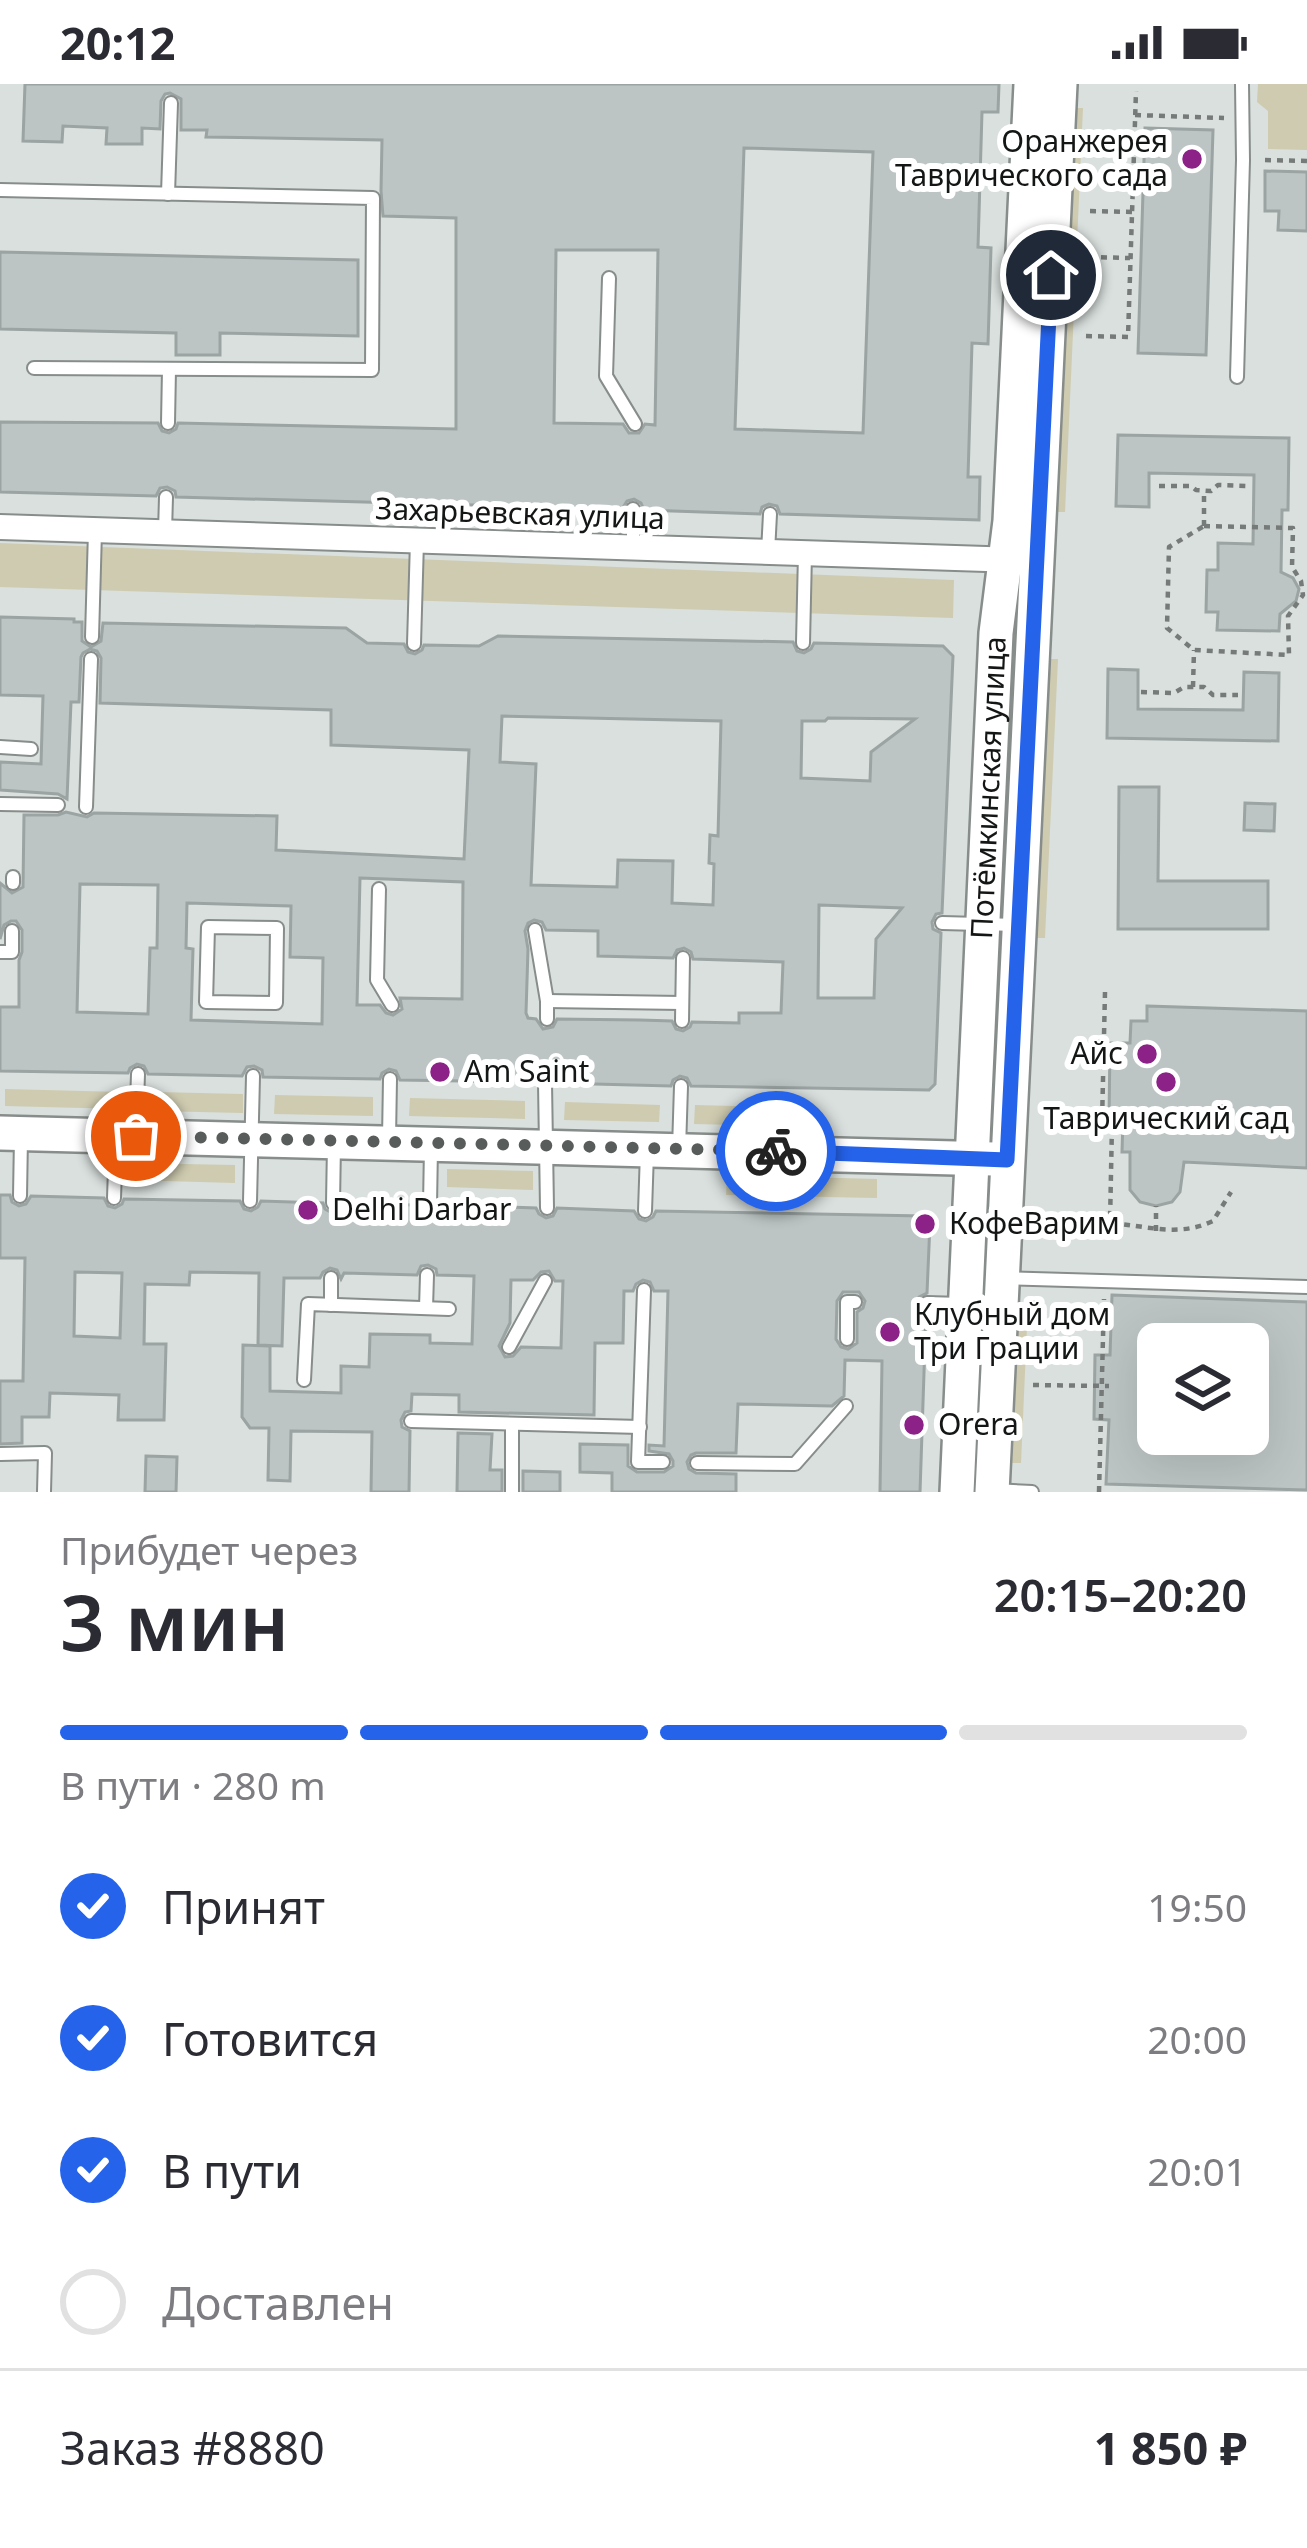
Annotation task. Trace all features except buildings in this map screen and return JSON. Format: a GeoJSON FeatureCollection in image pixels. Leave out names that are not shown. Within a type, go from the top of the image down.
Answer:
{"type":"FeatureCollection","features":[{"type":"Feature","properties":{"kind":"street","name":"Потёмкинская улица"},"geometry":{"type":"LineString","coordinates":[[957,1492],[996,633],[1021,560],[1010,520],[1031,84]]}},
{"type":"Feature","properties":{"kind":"street","name":"Потёмкинская улица"},"geometry":{"type":"LineString","coordinates":[[992,1491],[1018,925],[1021,560],[1060,84]]}},
{"type":"Feature","properties":{"kind":"street","name":"Захарьевская улица"},"geometry":{"type":"LineString","coordinates":[[0,527],[1021,560]]}},
{"type":"Feature","properties":{"kind":"street"},"geometry":{"type":"LineString","coordinates":[[11,1133],[1007,1160]]}},
{"type":"Feature","properties":{"kind":"lane"},"geometry":{"type":"LineString","coordinates":[[1238,377],[1242,84]]}},
{"type":"Feature","properties":{"kind":"lane"},"geometry":{"type":"LineString","coordinates":[[168,194],[171,103]]}},
{"type":"Feature","properties":{"kind":"lane"},"geometry":{"type":"LineString","coordinates":[[0,190],[373,198],[372,370],[34,368]]}},
{"type":"Feature","properties":{"kind":"lane"},"geometry":{"type":"LineString","coordinates":[[610,278],[606,376],[635,424]]}},
{"type":"Feature","properties":{"kind":"lane"},"geometry":{"type":"LineString","coordinates":[[168,423],[169,369]]}},
{"type":"Feature","properties":{"kind":"lane"},"geometry":{"type":"LineString","coordinates":[[165,533],[166,497]]}},
{"type":"Feature","properties":{"kind":"lane"},"geometry":{"type":"LineString","coordinates":[[633,509],[633,547]]}},
{"type":"Feature","properties":{"kind":"lane"},"geometry":{"type":"LineString","coordinates":[[768,552],[770,514]]}},
{"type":"Feature","properties":{"kind":"lane"},"geometry":{"type":"LineString","coordinates":[[92,637],[95,530]]}},
{"type":"Feature","properties":{"kind":"lane"},"geometry":{"type":"LineString","coordinates":[[414,644],[417,541]]}},
{"type":"Feature","properties":{"kind":"lane"},"geometry":{"type":"LineString","coordinates":[[803,643],[805,554]]}},
{"type":"Feature","properties":{"kind":"lane"},"geometry":{"type":"LineString","coordinates":[[86,807],[91,659]]}},
{"type":"Feature","properties":{"kind":"lane"},"geometry":{"type":"LineString","coordinates":[[0,747],[31,749]]}},
{"type":"Feature","properties":{"kind":"lane"},"geometry":{"type":"LineString","coordinates":[[0,804],[58,806]]}},
{"type":"Feature","properties":{"kind":"lane"},"geometry":{"type":"LineString","coordinates":[[379,889],[377,980],[392,1005]]}},
{"type":"Feature","properties":{"kind":"lane"},"geometry":{"type":"LineString","coordinates":[[942,923],[1018,925]]}},
{"type":"Feature","properties":{"kind":"lane"},"geometry":{"type":"LineString","coordinates":[[208,927],[277,928],[276,1003],[255,1002],[206,1002],[208,927]]}},
{"type":"Feature","properties":{"kind":"lane"},"geometry":{"type":"LineString","coordinates":[[535,930],[547,1019]]}},
{"type":"Feature","properties":{"kind":"lane"},"geometry":{"type":"LineString","coordinates":[[0,952],[12,952],[12,932]]}},
{"type":"Feature","properties":{"kind":"lane"},"geometry":{"type":"LineString","coordinates":[[682,1022],[683,958]]}},
{"type":"Feature","properties":{"kind":"lane"},"geometry":{"type":"LineString","coordinates":[[547,1001],[682,1003]]}},
{"type":"Feature","properties":{"kind":"lane"},"geometry":{"type":"LineString","coordinates":[[255,1002],[255,1022]]}},
{"type":"Feature","properties":{"kind":"lane"},"geometry":{"type":"LineString","coordinates":[[115,1198],[138,1074]]}},
{"type":"Feature","properties":{"kind":"lane"},"geometry":{"type":"LineString","coordinates":[[250,1202],[253,1076]]}},
{"type":"Feature","properties":{"kind":"lane"},"geometry":{"type":"LineString","coordinates":[[389,1142],[390,1079]]}},
{"type":"Feature","properties":{"kind":"lane"},"geometry":{"type":"LineString","coordinates":[[545,1083],[547,1208]]}},
{"type":"Feature","properties":{"kind":"lane"},"geometry":{"type":"LineString","coordinates":[[645,1211],[681,1086]]}},
{"type":"Feature","properties":{"kind":"lane"},"geometry":{"type":"LineString","coordinates":[[11,1133],[20,1196]]}},
{"type":"Feature","properties":{"kind":"lane"},"geometry":{"type":"LineString","coordinates":[[333,1203],[334,1141]]}},
{"type":"Feature","properties":{"kind":"lane"},"geometry":{"type":"LineString","coordinates":[[430,1205],[431,1143]]}},
{"type":"Feature","properties":{"kind":"lane"},"geometry":{"type":"LineString","coordinates":[[425,1308],[427,1275]]}},
{"type":"Feature","properties":{"kind":"lane"},"geometry":{"type":"LineString","coordinates":[[331,1305],[332,1278]]}},
{"type":"Feature","properties":{"kind":"lane"},"geometry":{"type":"LineString","coordinates":[[1001,1278],[1307,1287]]}},
{"type":"Feature","properties":{"kind":"lane"},"geometry":{"type":"LineString","coordinates":[[509,1347],[545,1281]]}},
{"type":"Feature","properties":{"kind":"lane"},"geometry":{"type":"LineString","coordinates":[[644,1290],[638,1462],[663,1462]]}},
{"type":"Feature","properties":{"kind":"lane"},"geometry":{"type":"LineString","coordinates":[[847,1339],[847,1302],[855,1302]]}},
{"type":"Feature","properties":{"kind":"lane"},"geometry":{"type":"LineString","coordinates":[[927,1303],[964,1304]]}},
{"type":"Feature","properties":{"kind":"lane"},"geometry":{"type":"LineString","coordinates":[[304,1380],[308,1304],[449,1309]]}},
{"type":"Feature","properties":{"kind":"lane"},"geometry":{"type":"LineString","coordinates":[[697,1463],[795,1464],[846,1406]]}},
{"type":"Feature","properties":{"kind":"lane"},"geometry":{"type":"LineString","coordinates":[[411,1421],[640,1427]]}},
{"type":"Feature","properties":{"kind":"lane"},"geometry":{"type":"LineString","coordinates":[[509,1422],[512,1492]]}},
{"type":"Feature","properties":{"kind":"lane"},"geometry":{"type":"LineString","coordinates":[[0,1454],[45,1454],[44,1492]]}},
{"type":"Feature","properties":{"kind":"lane"},"geometry":{"type":"LineString","coordinates":[[992,1491],[1032,1492]]}},
{"type":"Feature","properties":{"kind":"path"},"geometry":{"type":"LineString","coordinates":[[1086,336],[1128,338],[1136,91]]}},
{"type":"Feature","properties":{"kind":"path"},"geometry":{"type":"LineString","coordinates":[[1135,115],[1242,118]]}},
{"type":"Feature","properties":{"kind":"path"},"geometry":{"type":"LineString","coordinates":[[1243,160],[1307,161]]}},
{"type":"Feature","properties":{"kind":"path"},"geometry":{"type":"LineString","coordinates":[[1090,211],[1132,212]]}},
{"type":"Feature","properties":{"kind":"path"},"geometry":{"type":"LineString","coordinates":[[1088,257],[1130,258]]}},
{"type":"Feature","properties":{"kind":"path"},"geometry":{"type":"LineString","coordinates":[[1159,485],[1204,491],[1218,485],[1248,485]]}},
{"type":"Feature","properties":{"kind":"path"},"geometry":{"type":"LineString","coordinates":[[1204,491],[1204,526]]}},
{"type":"Feature","properties":{"kind":"path"},"geometry":{"type":"LineString","coordinates":[[1204,526],[1293,528],[1292,566],[1303,595],[1288,616],[1289,655],[1194,650],[1167,628],[1169,547],[1204,526]]}},
{"type":"Feature","properties":{"kind":"path"},"geometry":{"type":"LineString","coordinates":[[1193,687],[1194,650]]}},
{"type":"Feature","properties":{"kind":"path"},"geometry":{"type":"LineString","coordinates":[[1141,692],[1204,687],[1213,695],[1238,695]]}},
{"type":"Feature","properties":{"kind":"path"},"geometry":{"type":"LineString","coordinates":[[1105,992],[1102,1123],[1112,1124],[1110,1222]]}},
{"type":"Feature","properties":{"kind":"path"},"geometry":{"type":"LineString","coordinates":[[1040,1222],[1110,1222],[1181,1231],[1213,1221],[1231,1192]]}},
{"type":"Feature","properties":{"kind":"path"},"geometry":{"type":"LineString","coordinates":[[1156,1206],[1156,1231]]}},
{"type":"Feature","properties":{"kind":"path"},"geometry":{"type":"LineString","coordinates":[[1099,1492],[1106,1386],[1104,1281]]}},
{"type":"Feature","properties":{"kind":"path"},"geometry":{"type":"LineString","coordinates":[[1033,1384],[1106,1386]]}},
{"type":"Feature","properties":{"kind":"shaded area"},"geometry":{"type":"Polygon","coordinates":[[[1258,84],[1307,84],[1307,150],[1268,149],[1268,111],[1257,102],[1258,84]]]}},
{"type":"Feature","properties":{"kind":"shaded area"},"geometry":{"type":"Polygon","coordinates":[[[1074,108],[1083,108],[1065,512],[1055,512],[1074,108]]]}},
{"type":"Feature","properties":{"kind":"shaded area"},"geometry":{"type":"Polygon","coordinates":[[[0,543],[954,580],[953,618],[0,587],[0,543]]]}},
{"type":"Feature","properties":{"kind":"shaded area"},"geometry":{"type":"Polygon","coordinates":[[[1049,659],[1058,659],[1045,938],[1036,938],[1049,659]]]}},
{"type":"Feature","properties":{"kind":"shaded area"},"geometry":{"type":"Polygon","coordinates":[[[5,1089],[122,1092],[121,1109],[5,1106],[5,1089]]]}},
{"type":"Feature","properties":{"kind":"shaded area"},"geometry":{"type":"Polygon","coordinates":[[[157,1092],[243,1094],[243,1113],[156,1111],[157,1092]]]}},
{"type":"Feature","properties":{"kind":"shaded area"},"geometry":{"type":"Polygon","coordinates":[[[275,1095],[373,1097],[373,1116],[274,1114],[275,1095]]]}},
{"type":"Feature","properties":{"kind":"shaded area"},"geometry":{"type":"Polygon","coordinates":[[[410,1098],[525,1101],[525,1119],[409,1116],[410,1098]]]}},
{"type":"Feature","properties":{"kind":"shaded area"},"geometry":{"type":"Polygon","coordinates":[[[565,1102],[660,1105],[659,1122],[564,1120],[565,1102]]]}},
{"type":"Feature","properties":{"kind":"shaded area"},"geometry":{"type":"Polygon","coordinates":[[[695,1105],[818,1108],[818,1127],[694,1124],[695,1105]]]}},
{"type":"Feature","properties":{"kind":"shaded area"},"geometry":{"type":"Polygon","coordinates":[[[130,1163],[235,1165],[235,1183],[130,1180],[130,1163]]]}},
{"type":"Feature","properties":{"kind":"shaded area"},"geometry":{"type":"Polygon","coordinates":[[[447,1169],[533,1171],[533,1190],[447,1187],[447,1169]]]}},
{"type":"Feature","properties":{"kind":"shaded area"},"geometry":{"type":"Polygon","coordinates":[[[727,1175],[877,1179],[877,1198],[726,1195],[727,1175]]]}},
{"type":"Feature","properties":{"kind":"shaded area"},"geometry":{"type":"Polygon","coordinates":[[[1019,1303],[1028,1304],[1021,1463],[1012,1463],[1019,1303]]]}},
{"type":"Feature","properties":{"kind":"way so far"},"geometry":{"type":"LineString","coordinates":[[136,1136],[776,1151]]}},
{"type":"Feature","properties":{"kind":"place","name":"Оранжерея Таврического сада"},"geometry":{"type":"Point","coordinates":[1192,159]}},
{"type":"Feature","properties":{"kind":"place","name":"Айс"},"geometry":{"type":"Point","coordinates":[1147,1054]}},
{"type":"Feature","properties":{"kind":"place","name":"Am Saint"},"geometry":{"type":"Point","coordinates":[440,1072]}},
{"type":"Feature","properties":{"kind":"place","name":"Таврический сад"},"geometry":{"type":"Point","coordinates":[1166,1082]}},
{"type":"Feature","properties":{"kind":"place","name":"Delhi Darbar"},"geometry":{"type":"Point","coordinates":[308,1210]}},
{"type":"Feature","properties":{"kind":"place","name":"КофеВарим"},"geometry":{"type":"Point","coordinates":[925,1224]}},
{"type":"Feature","properties":{"kind":"place","name":"Клубный дом Три Грации"},"geometry":{"type":"Point","coordinates":[890,1332]}},
{"type":"Feature","properties":{"kind":"place","name":"Orera"},"geometry":{"type":"Point","coordinates":[914,1425]}},
{"type":"Feature","properties":{"kind":"route"},"geometry":{"type":"LineString","coordinates":[[776,1151],[1007,1160],[1051,275]]}}]}
